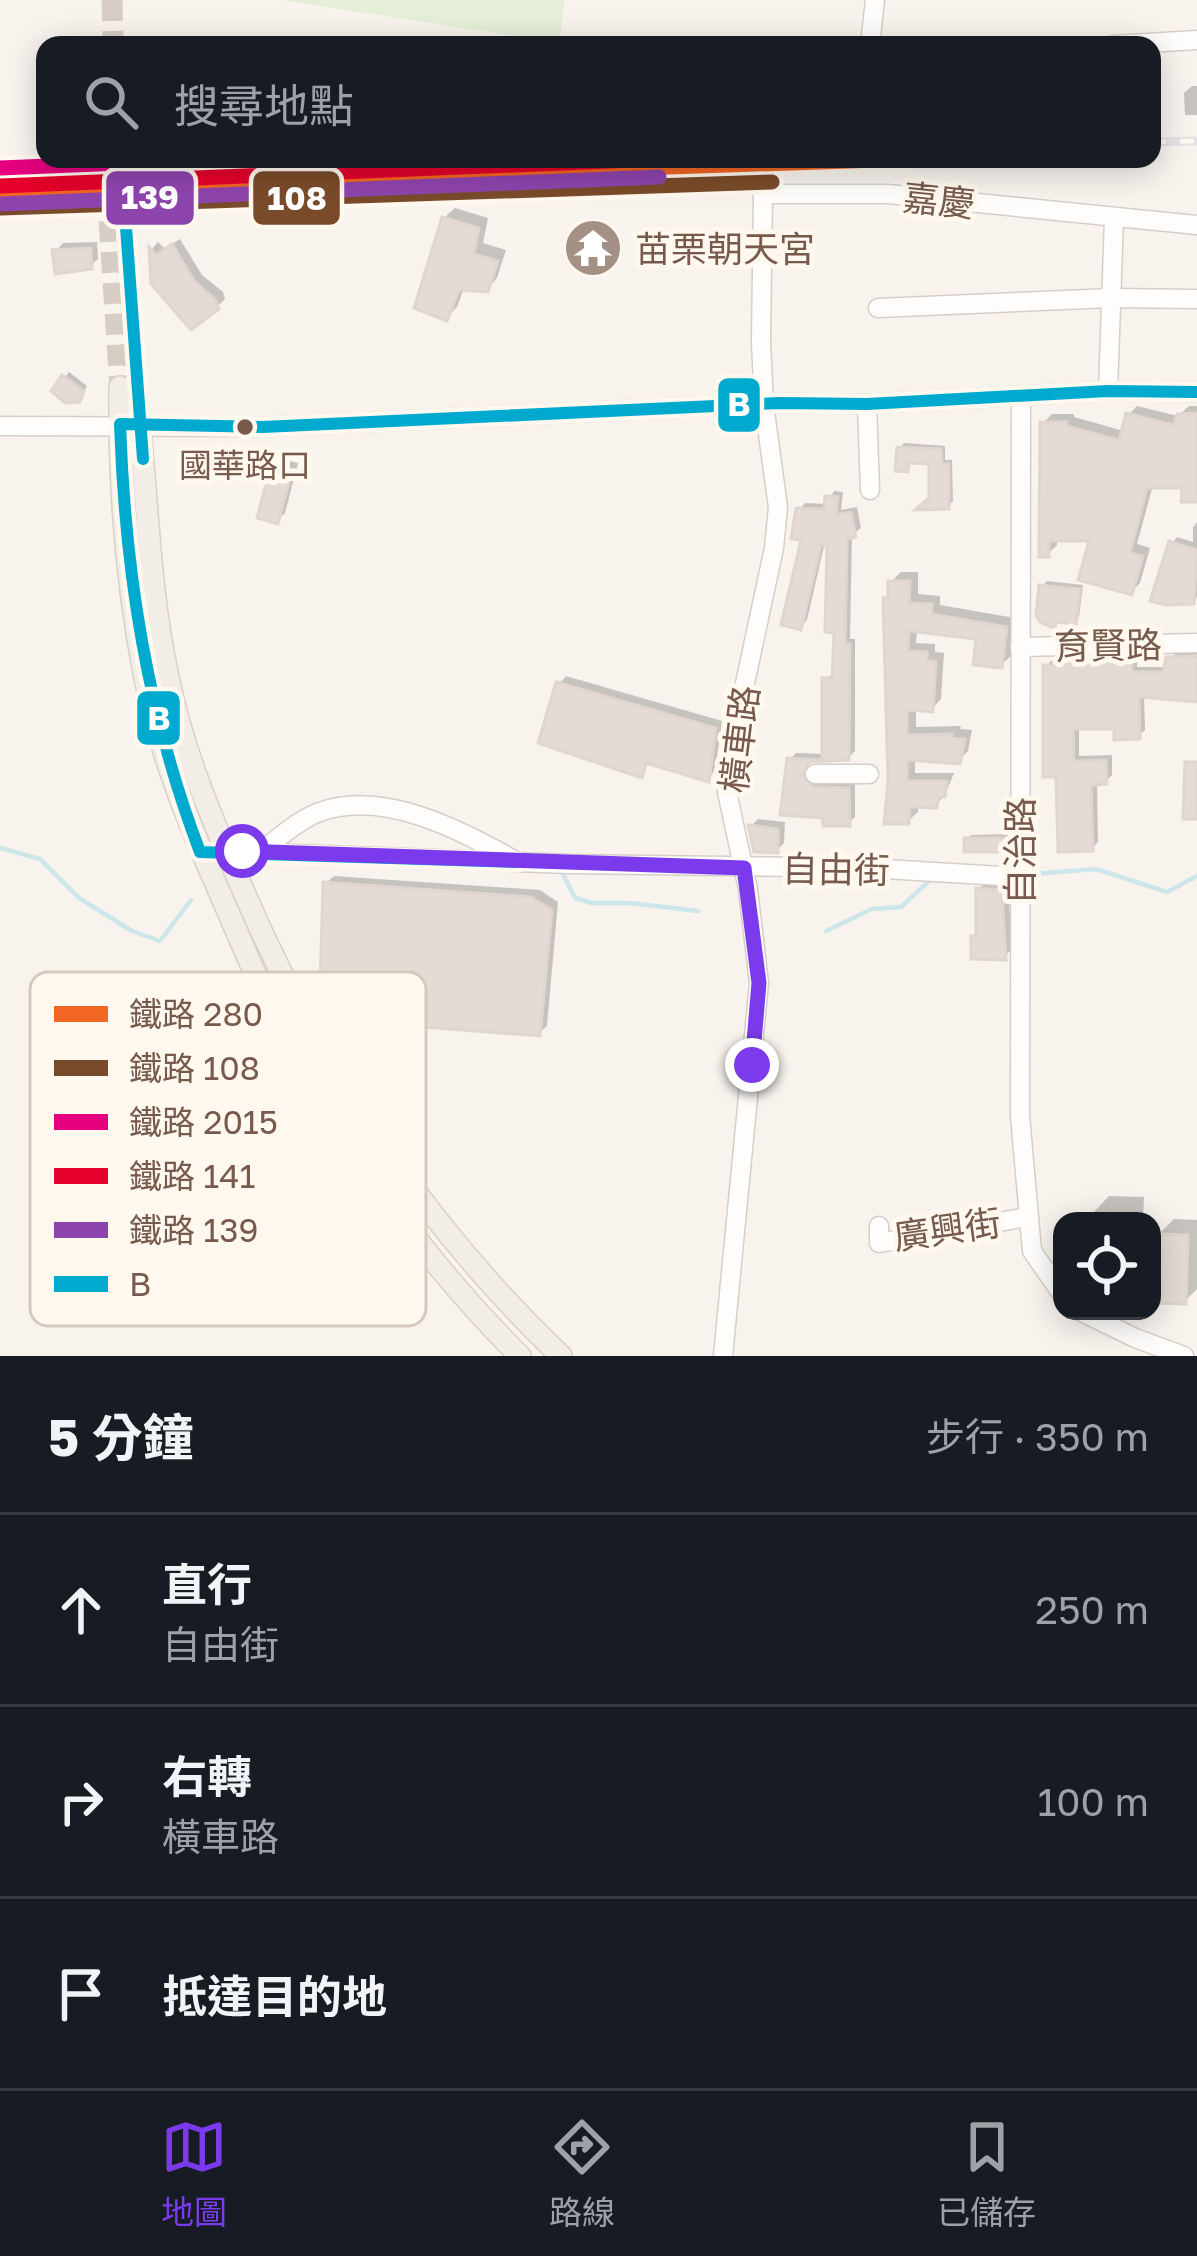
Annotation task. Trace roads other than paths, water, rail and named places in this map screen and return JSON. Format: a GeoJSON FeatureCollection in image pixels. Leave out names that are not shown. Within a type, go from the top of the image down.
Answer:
{"type":"FeatureCollection","features":[{"type":"Feature","properties":{"kind":"main road"},"geometry":{"type":"LineString","coordinates":[[128,387],[127,539],[146,680],[183,810],[279,972]]}},
{"type":"Feature","properties":{"kind":"main road"},"geometry":{"type":"LineString","coordinates":[[212,852],[254,972]]}},
{"type":"Feature","properties":{"kind":"main road"},"geometry":{"type":"LineString","coordinates":[[426,1204],[474,1264],[561,1356]]}},
{"type":"Feature","properties":{"kind":"main road"},"geometry":{"type":"LineString","coordinates":[[426,1248],[520,1356]]}},
{"type":"Feature","properties":{"kind":"main road"},"geometry":{"type":"LineString","coordinates":[[455,1282],[474,1264]]}},
{"type":"Feature","properties":{"kind":"street"},"geometry":{"type":"LineString","coordinates":[[871,36],[874,0]]}},
{"type":"Feature","properties":{"kind":"street"},"geometry":{"type":"LineString","coordinates":[[1161,42],[1197,40]]}},
{"type":"Feature","properties":{"kind":"street","name":"嘉慶"},"geometry":{"type":"LineString","coordinates":[[763,194],[888,194],[1197,225]]}},
{"type":"Feature","properties":{"kind":"street","name":"橫車路"},"geometry":{"type":"LineString","coordinates":[[723,1356],[759,983],[744,868],[727,793],[729,758],[774,548],[778,508],[760,342],[763,194]]}},
{"type":"Feature","properties":{"kind":"street"},"geometry":{"type":"LineString","coordinates":[[1108,391],[1114,219]]}},
{"type":"Feature","properties":{"kind":"street"},"geometry":{"type":"LineString","coordinates":[[878,308],[1197,299]]}},
{"type":"Feature","properties":{"kind":"street"},"geometry":{"type":"LineString","coordinates":[[0,426],[263,427],[1108,391],[1197,392]]}},
{"type":"Feature","properties":{"kind":"street","name":"自治路"},"geometry":{"type":"LineString","coordinates":[[1021,397],[1020,1116],[1032,1251],[1053,1281]]}},
{"type":"Feature","properties":{"kind":"street"},"geometry":{"type":"LineString","coordinates":[[867,404],[870,490]]}},
{"type":"Feature","properties":{"kind":"street","name":"育賢路"},"geometry":{"type":"LineString","coordinates":[[1020,646],[1197,643]]}},
{"type":"Feature","properties":{"kind":"street"},"geometry":{"type":"LineString","coordinates":[[815,774],[869,774]]}},
{"type":"Feature","properties":{"kind":"street"},"geometry":{"type":"LineString","coordinates":[[261,851],[310,815],[355,803],[379,806],[471,836],[518,862]]}},
{"type":"Feature","properties":{"kind":"street","name":"自由街"},"geometry":{"type":"LineString","coordinates":[[212,852],[1017,876]]}},
{"type":"Feature","properties":{"kind":"street","name":"廣興街"},"geometry":{"type":"LineString","coordinates":[[878,1226],[879,1243],[1027,1217]]}},
{"type":"Feature","properties":{"kind":"street"},"geometry":{"type":"LineString","coordinates":[[1098,1320],[1184,1356]]}},
{"type":"Feature","properties":{"kind":"waterway"},"geometry":{"type":"LineString","coordinates":[[0,848],[40,859],[79,898],[132,931],[160,941],[191,900]]}},
{"type":"Feature","properties":{"kind":"waterway"},"geometry":{"type":"LineString","coordinates":[[1033,874],[1096,869],[1167,892],[1197,876]]}},
{"type":"Feature","properties":{"kind":"waterway"},"geometry":{"type":"LineString","coordinates":[[563,874],[575,898],[592,903],[698,911]]}},
{"type":"Feature","properties":{"kind":"waterway"},"geometry":{"type":"LineString","coordinates":[[826,931],[872,909],[901,907],[929,881]]}},
{"type":"Feature","properties":{"kind":"tunnel"},"geometry":{"type":"LineString","coordinates":[[112,0],[113,36]]}},
{"type":"Feature","properties":{"kind":"tunnel"},"geometry":{"type":"LineString","coordinates":[[106,168],[120,387]]}},
{"type":"Feature","properties":{"kind":"tunnel"},"geometry":{"type":"LineString","coordinates":[[122,168],[135,386]]}},
{"type":"Feature","properties":{"kind":"railway"},"geometry":{"type":"LineString","coordinates":[[1161,142],[1197,141]]}},
{"type":"Feature","properties":{"kind":"rail line","name":"2015"},"geometry":{"type":"LineString","coordinates":[[0,168],[36,167]]}},
{"type":"Feature","properties":{"kind":"rail line","name":"141"},"geometry":{"type":"LineString","coordinates":[[0,186],[439,168]]}},
{"type":"Feature","properties":{"kind":"rail line","name":"280"},"geometry":{"type":"LineString","coordinates":[[0,190],[643,168]]}},
{"type":"Feature","properties":{"kind":"rail line","name":"139"},"geometry":{"type":"LineString","coordinates":[[1,204],[659,177]]}},
{"type":"Feature","properties":{"kind":"rail line","name":"108"},"geometry":{"type":"LineString","coordinates":[[1,208],[772,182]]}},
{"type":"Feature","properties":{"kind":"place","name":"苗栗朝天宮"},"geometry":{"type":"Point","coordinates":[593,248]}},
{"type":"Feature","properties":{"kind":"place","name":"國華路口"},"geometry":{"type":"Point","coordinates":[245,427]}}]}
